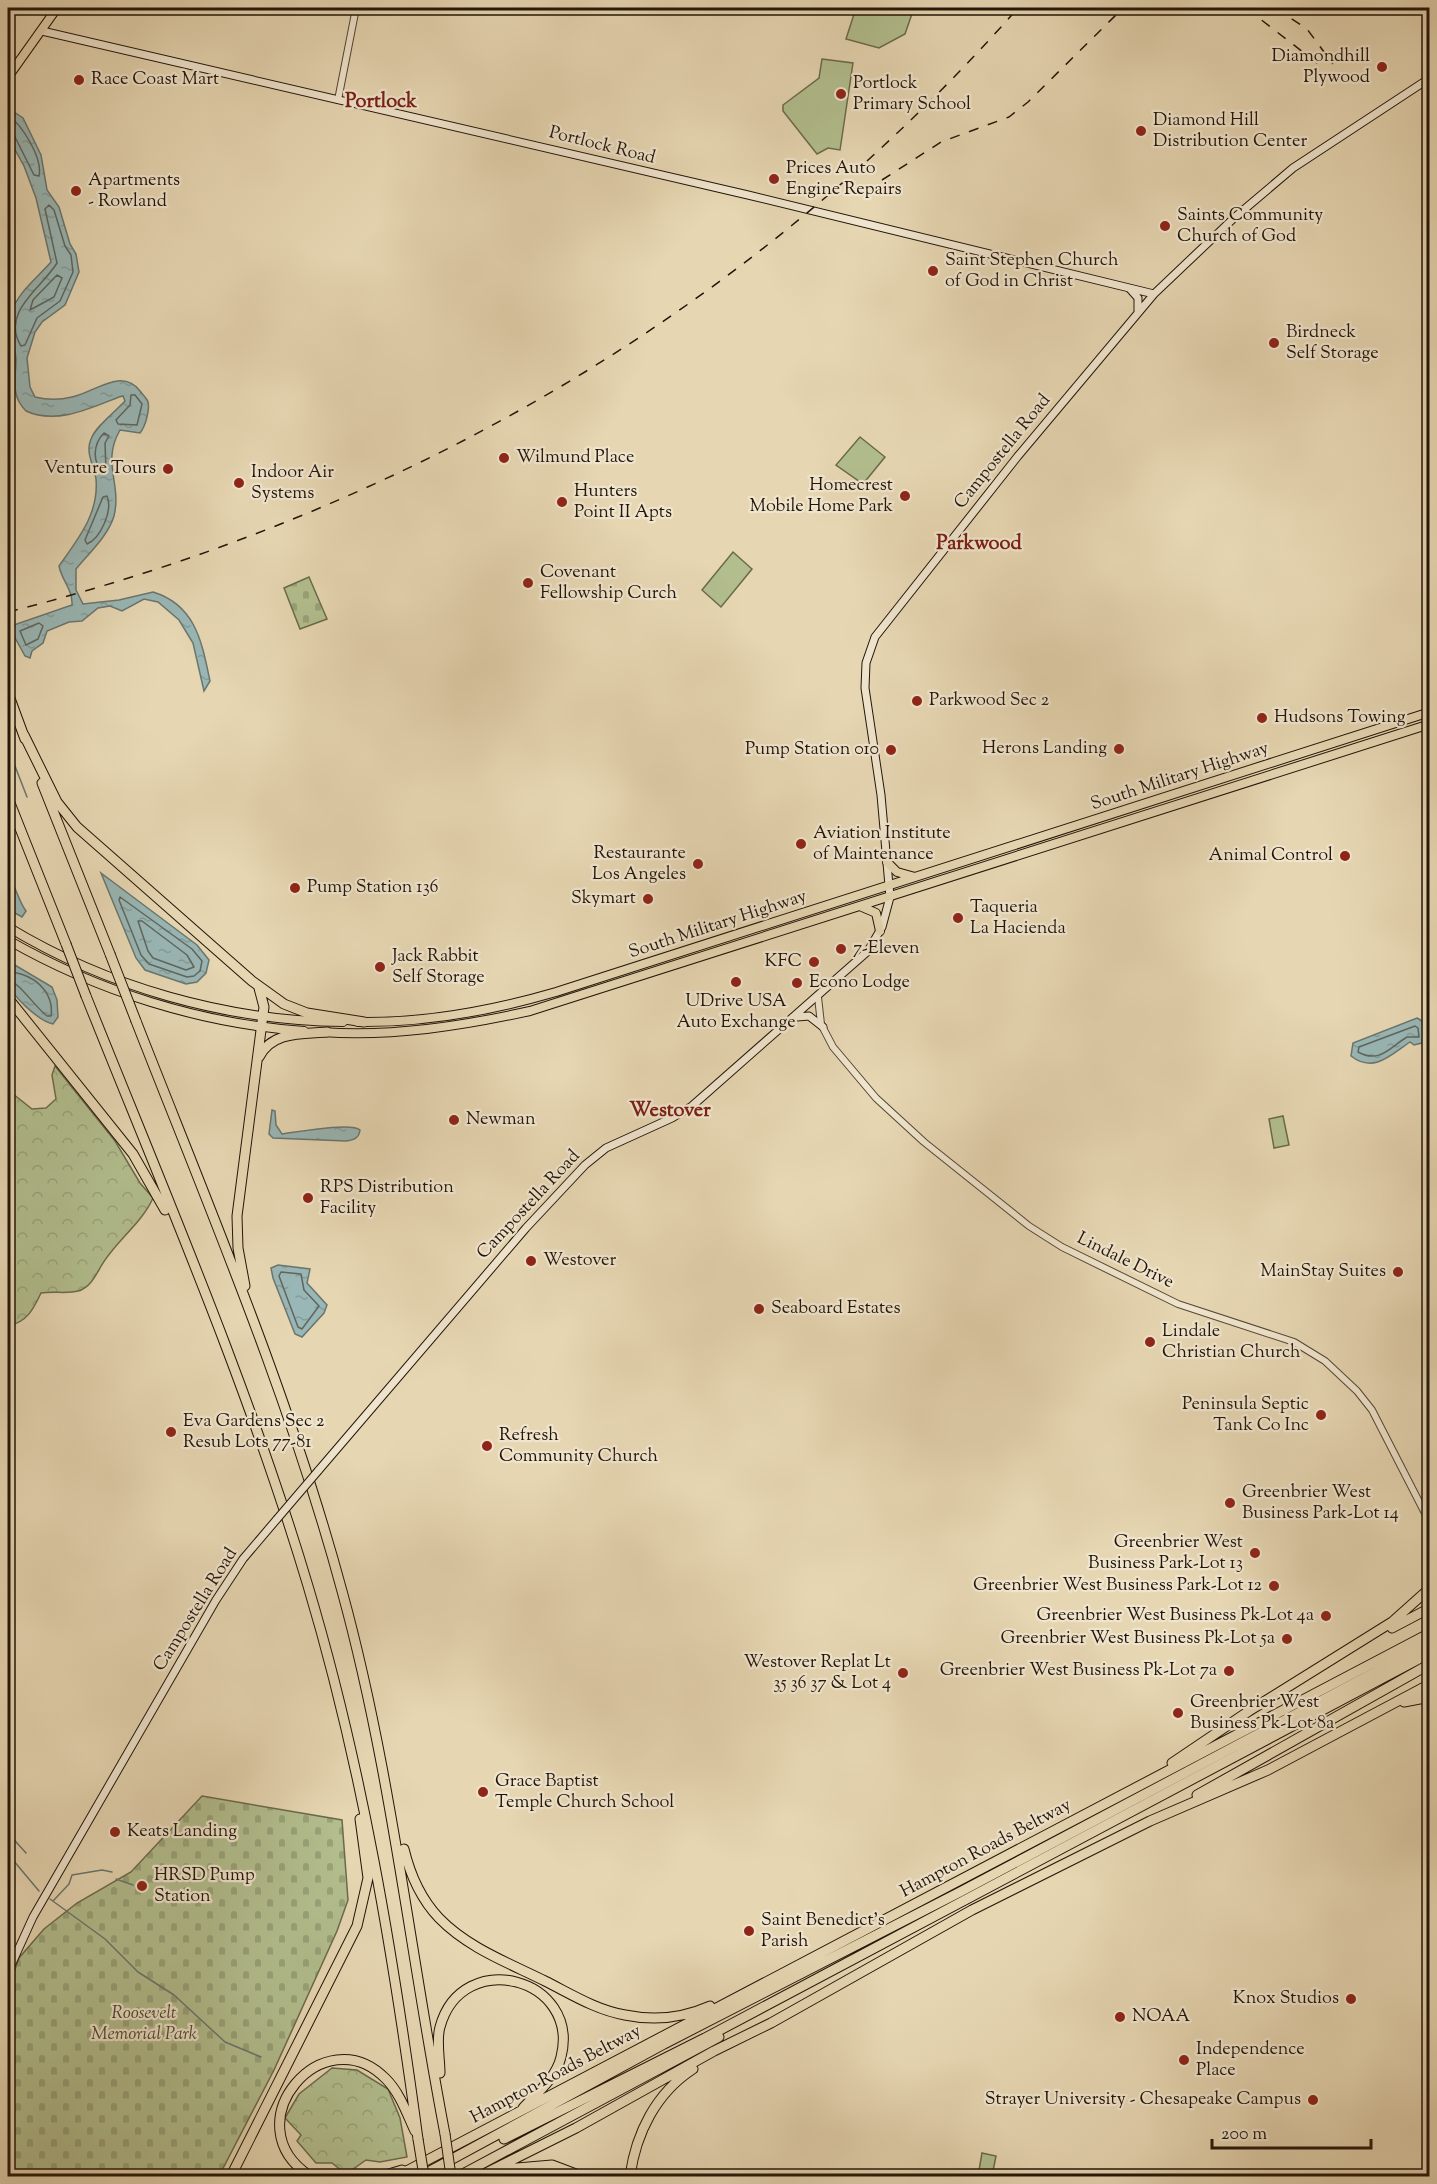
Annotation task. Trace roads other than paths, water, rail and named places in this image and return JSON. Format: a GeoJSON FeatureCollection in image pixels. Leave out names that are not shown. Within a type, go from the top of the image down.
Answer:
{"type":"FeatureCollection","features":[{"type":"Feature","properties":{"kind":"highway"},"geometry":{"type":"LineString","coordinates":[[8,693],[251,1312],[288,1414],[342,1590],[382,1765],[408,1902],[451,2176]]}},
{"type":"Feature","properties":{"kind":"highway"},"geometry":{"type":"LineString","coordinates":[[24,735],[57,802],[77,827],[252,981],[296,1010],[364,1022]]}},
{"type":"Feature","properties":{"kind":"highway"},"geometry":{"type":"LineString","coordinates":[[8,798],[221,1333],[268,1460],[304,1574],[357,1773],[382,1910],[423,2176],[664,2044],[960,1892],[1430,1643]]}},
{"type":"Feature","properties":{"kind":"highway"},"geometry":{"type":"LineString","coordinates":[[251,1312],[238,1248],[237,1216],[263,1016],[263,998],[252,981]]}},
{"type":"Feature","properties":{"kind":"highway"},"geometry":{"type":"LineString","coordinates":[[8,998],[141,1166],[167,1214],[221,1333]]}},
{"type":"Feature","properties":{"kind":"highway"},"geometry":{"type":"LineString","coordinates":[[256,1062],[264,1048],[280,1037],[327,1032]]}},
{"type":"Feature","properties":{"kind":"highway"},"geometry":{"type":"LineString","coordinates":[[1134,1789],[1249,1711],[1401,1615],[1430,1588]]}},
{"type":"Feature","properties":{"kind":"highway"},"geometry":{"type":"LineString","coordinates":[[1328,1662],[1430,1608]]}},
{"type":"Feature","properties":{"kind":"highway","name":"Hampton Roads Beltway"},"geometry":{"type":"LineString","coordinates":[[398,2176],[1430,1633]]}},
{"type":"Feature","properties":{"kind":"highway"},"geometry":{"type":"LineString","coordinates":[[433,2176],[705,2038],[1430,1653]]}},
{"type":"Feature","properties":{"kind":"highway","name":"Hampton Roads Beltway"},"geometry":{"type":"LineString","coordinates":[[459,2176],[628,2088],[913,1929],[1430,1658]]}},
{"type":"Feature","properties":{"kind":"highway"},"geometry":{"type":"LineString","coordinates":[[481,2176],[576,2128],[704,2056],[771,2023],[972,1910],[1150,1821],[1430,1664]]}},
{"type":"Feature","properties":{"kind":"highway"},"geometry":{"type":"LineString","coordinates":[[1150,1821],[1268,1770],[1430,1684]]}},
{"type":"Feature","properties":{"kind":"highway"},"geometry":{"type":"LineString","coordinates":[[1374,1714],[1411,1699],[1430,1697]]}},
{"type":"Feature","properties":{"kind":"highway"},"geometry":{"type":"LineString","coordinates":[[231,2176],[361,1915],[366,1892],[367,1864],[345,1730]]}},
{"type":"Feature","properties":{"kind":"highway"},"geometry":{"type":"LineString","coordinates":[[382,1765],[410,1867],[420,1892],[439,1917],[478,1948],[601,2008],[626,2016],[652,2018],[690,2013],[714,2004],[771,1974],[832,1949]]}},
{"type":"Feature","properties":{"kind":"highway"},"geometry":{"type":"LineString","coordinates":[[442,2117],[439,2032],[443,2017],[453,2001],[466,1989],[499,1979],[522,1983],[539,1992],[556,2013],[562,2034],[561,2058],[554,2072],[517,2114]]}},
{"type":"Feature","properties":{"kind":"highway"},"geometry":{"type":"LineString","coordinates":[[630,2176],[640,2136],[659,2100],[680,2077],[699,2065],[704,2056]]}},
{"type":"Feature","properties":{"kind":"highway"},"geometry":{"type":"LineString","coordinates":[[310,2176],[288,2154],[281,2136],[280,2122],[288,2092],[298,2079],[318,2066],[336,2061],[351,2061],[379,2073],[396,2092],[418,2139]]}},
{"type":"Feature","properties":{"kind":"highway"},"geometry":{"type":"LineString","coordinates":[[382,2176],[421,2163]]}},
{"type":"Feature","properties":{"kind":"highway"},"geometry":{"type":"LineString","coordinates":[[481,2176],[513,2166],[540,2164],[560,2166],[581,2176]]}},
{"type":"Feature","properties":{"kind":"main road"},"geometry":{"type":"LineString","coordinates":[[8,77],[57,8]]}},
{"type":"Feature","properties":{"kind":"main road","name":"Portlock Road"},"geometry":{"type":"LineString","coordinates":[[42,31],[748,195],[1154,294]]}},
{"type":"Feature","properties":{"kind":"main road","name":"Campostella Road"},"geometry":{"type":"LineString","coordinates":[[8,1972],[33,1917],[216,1600],[243,1559],[514,1242],[585,1165],[606,1148],[658,1125],[692,1106],[868,951],[880,931],[890,897],[881,795],[865,688],[866,663],[875,637],[1018,456],[1154,294],[1234,218],[1293,168],[1430,78]]}},
{"type":"Feature","properties":{"kind":"main road"},"geometry":{"type":"LineString","coordinates":[[1128,288],[1138,297],[1138,314]]}},
{"type":"Feature","properties":{"kind":"main road","name":"South Military Highway"},"geometry":{"type":"LineString","coordinates":[[8,927],[60,956],[146,989],[200,1004],[263,1016],[364,1022],[453,1015],[526,1001],[1430,712]]}},
{"type":"Feature","properties":{"kind":"main road","name":"South Military Highway"},"geometry":{"type":"LineString","coordinates":[[8,940],[97,983],[160,1005],[261,1026],[327,1032],[436,1028],[530,1011],[1430,724]]}},
{"type":"Feature","properties":{"kind":"main road"},"geometry":{"type":"LineString","coordinates":[[887,862],[899,873],[916,877]]}},
{"type":"Feature","properties":{"kind":"main road"},"geometry":{"type":"LineString","coordinates":[[857,907],[870,909],[876,913],[880,931]]}},
{"type":"Feature","properties":{"kind":"main road"},"geometry":{"type":"LineString","coordinates":[[794,1018],[809,1016],[823,1027]]}},
{"type":"Feature","properties":{"kind":"street"},"geometry":{"type":"LineString","coordinates":[[338,100],[356,8]]}},
{"type":"Feature","properties":{"kind":"street","name":"Lindale Drive"},"geometry":{"type":"LineString","coordinates":[[818,997],[823,1027],[844,1061],[887,1109],[1036,1231],[1079,1256],[1178,1304],[1294,1342],[1325,1361],[1350,1384],[1372,1410],[1430,1523]]}},
{"type":"Feature","properties":{"kind":"water"},"geometry":{"type":"Polygon","coordinates":[[[8,108],[23,118],[41,155],[47,190],[59,207],[70,244],[76,254],[79,272],[65,305],[42,322],[35,332],[27,358],[30,387],[35,397],[58,399],[81,394],[108,383],[125,381],[133,384],[148,402],[147,419],[140,433],[120,430],[115,442],[112,453],[116,493],[114,516],[103,537],[76,569],[76,590],[83,604],[119,600],[153,592],[179,606],[195,627],[204,653],[210,681],[204,691],[193,643],[179,620],[158,602],[144,599],[122,611],[110,606],[98,608],[82,621],[69,622],[47,631],[43,643],[32,651],[30,658],[25,656],[14,636],[8,636],[8,627],[72,605],[71,595],[59,566],[86,526],[94,504],[96,479],[89,454],[89,444],[97,429],[125,401],[123,396],[85,410],[61,416],[49,416],[26,411],[18,399],[15,386],[16,359],[10,330],[11,313],[23,292],[51,262],[36,198],[24,166],[8,137],[8,108]]]}},
{"type":"Feature","properties":{"kind":"water"},"geometry":{"type":"Polygon","coordinates":[[[101,873],[197,945],[209,960],[206,973],[197,982],[186,984],[145,970],[136,958],[101,873]]]}},
{"type":"Feature","properties":{"kind":"water"},"geometry":{"type":"Polygon","coordinates":[[[8,875],[26,911],[22,917],[8,909],[8,875]]]}},
{"type":"Feature","properties":{"kind":"water"},"geometry":{"type":"Polygon","coordinates":[[[8,961],[52,987],[57,1000],[58,1017],[53,1024],[33,1013],[14,993],[7,979],[8,961]]]}},
{"type":"Feature","properties":{"kind":"water"},"geometry":{"type":"Polygon","coordinates":[[[1417,1018],[1426,1028],[1426,1042],[1414,1045],[1410,1042],[1375,1063],[1359,1061],[1351,1056],[1353,1043],[1417,1018]]]}},
{"type":"Feature","properties":{"kind":"water"},"geometry":{"type":"Polygon","coordinates":[[[272,1110],[275,1111],[276,1125],[282,1134],[346,1127],[360,1130],[359,1135],[346,1141],[273,1138],[269,1134],[272,1110]]]}},
{"type":"Feature","properties":{"kind":"water"},"geometry":{"type":"Polygon","coordinates":[[[278,1265],[310,1269],[307,1283],[327,1305],[324,1313],[302,1337],[295,1334],[273,1278],[271,1268],[278,1265]]]}},
{"type":"Feature","properties":{"kind":"waterway"},"geometry":{"type":"LineString","coordinates":[[8,748],[27,797]]}},
{"type":"Feature","properties":{"kind":"waterway"},"geometry":{"type":"LineString","coordinates":[[8,1833],[26,1853]]}},
{"type":"Feature","properties":{"kind":"waterway"},"geometry":{"type":"LineString","coordinates":[[8,1854],[39,1891]]}},
{"type":"Feature","properties":{"kind":"waterway"},"geometry":{"type":"LineString","coordinates":[[53,1901],[69,1884],[72,1875],[102,1870],[112,1872]]}},
{"type":"Feature","properties":{"kind":"waterway"},"geometry":{"type":"LineString","coordinates":[[116,1879],[133,1885]]}},
{"type":"Feature","properties":{"kind":"waterway"},"geometry":{"type":"LineString","coordinates":[[50,1899],[105,1939],[138,1972],[174,1995],[225,2042],[261,2057]]}},
{"type":"Feature","properties":{"kind":"railway"},"geometry":{"type":"LineString","coordinates":[[8,612],[153,570],[294,519],[429,458],[560,387],[684,307],[802,217],[913,117],[1018,8]]}},
{"type":"Feature","properties":{"kind":"railway"},"geometry":{"type":"LineString","coordinates":[[882,180],[941,142],[1009,117],[1028,102],[1123,8]]}},
{"type":"Feature","properties":{"kind":"railway"},"geometry":{"type":"LineString","coordinates":[[1246,8],[1321,66]]}},
{"type":"Feature","properties":{"kind":"railway"},"geometry":{"type":"LineString","coordinates":[[1275,8],[1307,29],[1333,64]]}},
{"type":"Feature","properties":{"kind":"place","name":"Diamondhill Plywood"},"geometry":{"type":"Point","coordinates":[1382,67]}},
{"type":"Feature","properties":{"kind":"place","name":"Race Coast Mart"},"geometry":{"type":"Point","coordinates":[79,80]}},
{"type":"Feature","properties":{"kind":"place","name":"Portlock Primary School"},"geometry":{"type":"Point","coordinates":[841,94]}},
{"type":"Feature","properties":{"kind":"place","name":"Diamond Hill Distribution Center"},"geometry":{"type":"Point","coordinates":[1141,131]}},
{"type":"Feature","properties":{"kind":"place","name":"Prices Auto Engine Repairs"},"geometry":{"type":"Point","coordinates":[774,179]}},
{"type":"Feature","properties":{"kind":"place","name":"Apartments - Rowland"},"geometry":{"type":"Point","coordinates":[76,191]}},
{"type":"Feature","properties":{"kind":"place","name":"Saints Community Church of God"},"geometry":{"type":"Point","coordinates":[1165,226]}},
{"type":"Feature","properties":{"kind":"place","name":"Saint Stephen Church of God in Christ"},"geometry":{"type":"Point","coordinates":[933,271]}},
{"type":"Feature","properties":{"kind":"place","name":"Birdneck Self Storage"},"geometry":{"type":"Point","coordinates":[1274,343]}},
{"type":"Feature","properties":{"kind":"place","name":"Wilmund Place"},"geometry":{"type":"Point","coordinates":[504,458]}},
{"type":"Feature","properties":{"kind":"place","name":"Venture Tours"},"geometry":{"type":"Point","coordinates":[168,469]}},
{"type":"Feature","properties":{"kind":"place","name":"Indoor Air Systems"},"geometry":{"type":"Point","coordinates":[239,483]}},
{"type":"Feature","properties":{"kind":"place","name":"Homecrest Mobile Home Park"},"geometry":{"type":"Point","coordinates":[905,496]}},
{"type":"Feature","properties":{"kind":"place","name":"Hunters Point II Apts"},"geometry":{"type":"Point","coordinates":[562,502]}},
{"type":"Feature","properties":{"kind":"place","name":"Covenant Fellowship Curch"},"geometry":{"type":"Point","coordinates":[528,583]}},
{"type":"Feature","properties":{"kind":"place","name":"Parkwood Sec 2"},"geometry":{"type":"Point","coordinates":[917,701]}},
{"type":"Feature","properties":{"kind":"place","name":"Hudsons Towing"},"geometry":{"type":"Point","coordinates":[1262,718]}},
{"type":"Feature","properties":{"kind":"place","name":"Herons Landing"},"geometry":{"type":"Point","coordinates":[1119,749]}},
{"type":"Feature","properties":{"kind":"place","name":"Pump Station 010"},"geometry":{"type":"Point","coordinates":[891,750]}},
{"type":"Feature","properties":{"kind":"place","name":"Aviation Institute of Maintenance"},"geometry":{"type":"Point","coordinates":[801,844]}},
{"type":"Feature","properties":{"kind":"place","name":"Animal Control"},"geometry":{"type":"Point","coordinates":[1345,856]}},
{"type":"Feature","properties":{"kind":"place","name":"Restaurante Los Angeles"},"geometry":{"type":"Point","coordinates":[698,864]}},
{"type":"Feature","properties":{"kind":"place","name":"Pump Station 136"},"geometry":{"type":"Point","coordinates":[295,888]}},
{"type":"Feature","properties":{"kind":"place","name":"Skymart"},"geometry":{"type":"Point","coordinates":[648,899]}},
{"type":"Feature","properties":{"kind":"place","name":"Taqueria La Hacienda"},"geometry":{"type":"Point","coordinates":[958,918]}},
{"type":"Feature","properties":{"kind":"place","name":"7-Eleven"},"geometry":{"type":"Point","coordinates":[841,949]}},
{"type":"Feature","properties":{"kind":"place","name":"KFC"},"geometry":{"type":"Point","coordinates":[814,962]}},
{"type":"Feature","properties":{"kind":"place","name":"Jack Rabbit Self Storage"},"geometry":{"type":"Point","coordinates":[380,967]}},
{"type":"Feature","properties":{"kind":"place","name":"UDrive USA Auto Exchange"},"geometry":{"type":"Point","coordinates":[736,982]}},
{"type":"Feature","properties":{"kind":"place","name":"Econo Lodge"},"geometry":{"type":"Point","coordinates":[797,983]}},
{"type":"Feature","properties":{"kind":"place","name":"Newman"},"geometry":{"type":"Point","coordinates":[454,1120]}},
{"type":"Feature","properties":{"kind":"place","name":"RPS Distribution Facility"},"geometry":{"type":"Point","coordinates":[308,1198]}},
{"type":"Feature","properties":{"kind":"place","name":"Westover"},"geometry":{"type":"Point","coordinates":[531,1261]}},
{"type":"Feature","properties":{"kind":"place","name":"MainStay Suites"},"geometry":{"type":"Point","coordinates":[1398,1272]}},
{"type":"Feature","properties":{"kind":"place","name":"Seaboard Estates"},"geometry":{"type":"Point","coordinates":[759,1309]}},
{"type":"Feature","properties":{"kind":"place","name":"Lindale Christian Church"},"geometry":{"type":"Point","coordinates":[1150,1342]}},
{"type":"Feature","properties":{"kind":"place","name":"Peninsula Septic Tank Co Inc"},"geometry":{"type":"Point","coordinates":[1321,1415]}},
{"type":"Feature","properties":{"kind":"place","name":"Eva Gardens Sec 2 Resub Lots 77-81"},"geometry":{"type":"Point","coordinates":[171,1432]}},
{"type":"Feature","properties":{"kind":"place","name":"Refresh Community Church"},"geometry":{"type":"Point","coordinates":[487,1446]}},
{"type":"Feature","properties":{"kind":"place","name":"Greenbrier West Business Park-Lot 14"},"geometry":{"type":"Point","coordinates":[1230,1503]}},
{"type":"Feature","properties":{"kind":"place","name":"Greenbrier West Business Park-Lot 13"},"geometry":{"type":"Point","coordinates":[1255,1553]}},
{"type":"Feature","properties":{"kind":"place","name":"Greenbrier West Business Park-Lot 12"},"geometry":{"type":"Point","coordinates":[1274,1586]}},
{"type":"Feature","properties":{"kind":"place","name":"Greenbrier West Business Pk-Lot 4a"},"geometry":{"type":"Point","coordinates":[1326,1616]}},
{"type":"Feature","properties":{"kind":"place","name":"Greenbrier West Business Pk-Lot 5a"},"geometry":{"type":"Point","coordinates":[1287,1639]}},
{"type":"Feature","properties":{"kind":"place","name":"Greenbrier West Business Pk-Lot 7a"},"geometry":{"type":"Point","coordinates":[1229,1671]}},
{"type":"Feature","properties":{"kind":"place","name":"Westover Replat Lt 35 36 37 & Lot 4"},"geometry":{"type":"Point","coordinates":[903,1673]}},
{"type":"Feature","properties":{"kind":"place","name":"Greenbrier West Business Pk-Lot 8a"},"geometry":{"type":"Point","coordinates":[1178,1713]}},
{"type":"Feature","properties":{"kind":"place","name":"Grace Baptist Temple Church School"},"geometry":{"type":"Point","coordinates":[483,1792]}},
{"type":"Feature","properties":{"kind":"place","name":"Keats Landing"},"geometry":{"type":"Point","coordinates":[115,1832]}},
{"type":"Feature","properties":{"kind":"place","name":"HRSD Pump Station"},"geometry":{"type":"Point","coordinates":[142,1886]}},
{"type":"Feature","properties":{"kind":"place","name":"Saint Benedict's Parish"},"geometry":{"type":"Point","coordinates":[749,1931]}},
{"type":"Feature","properties":{"kind":"place","name":"Knox Studios"},"geometry":{"type":"Point","coordinates":[1351,1999]}},
{"type":"Feature","properties":{"kind":"place","name":"NOAA"},"geometry":{"type":"Point","coordinates":[1120,2017]}},
{"type":"Feature","properties":{"kind":"place","name":"Independence Place"},"geometry":{"type":"Point","coordinates":[1184,2060]}},
{"type":"Feature","properties":{"kind":"place","name":"Strayer University - Chesapeake Campus"},"geometry":{"type":"Point","coordinates":[1313,2100]}},
{"type":"Feature","properties":{"kind":"district","name":"Portlock"},"geometry":{"type":"Point","coordinates":[381,102]}},
{"type":"Feature","properties":{"kind":"district","name":"Parkwood"},"geometry":{"type":"Point","coordinates":[979,544]}},
{"type":"Feature","properties":{"kind":"district","name":"Westover"},"geometry":{"type":"Point","coordinates":[670,1111]}},
{"type":"Feature","properties":{"kind":"park label","name":"Roosevelt Memorial Park"},"geometry":{"type":"Point","coordinates":[144,2024]}}]}
